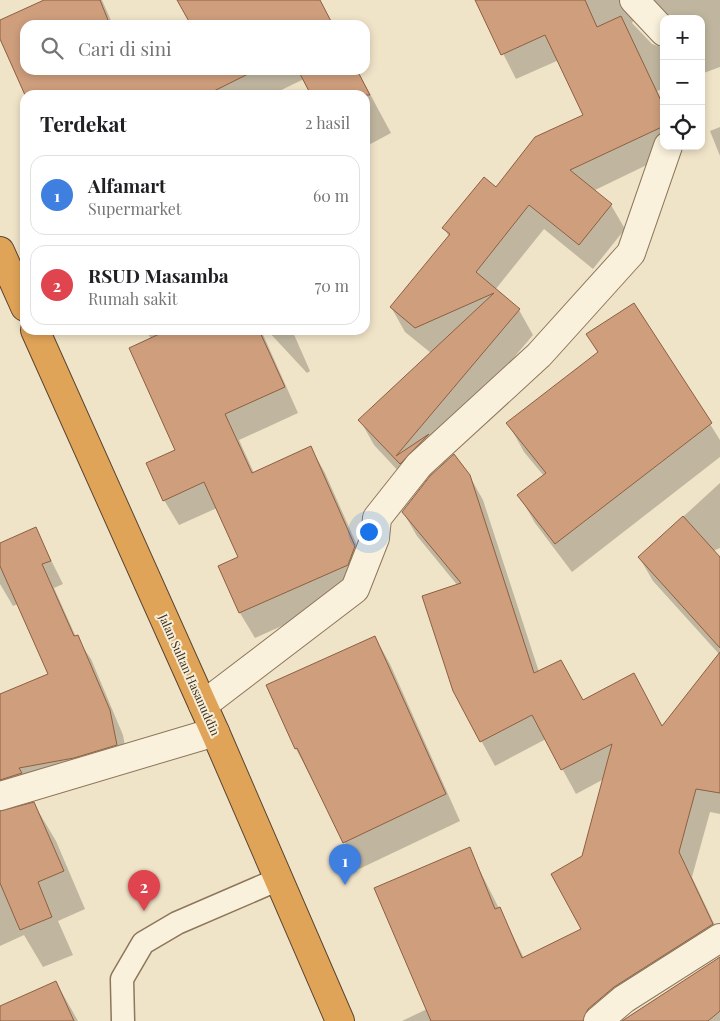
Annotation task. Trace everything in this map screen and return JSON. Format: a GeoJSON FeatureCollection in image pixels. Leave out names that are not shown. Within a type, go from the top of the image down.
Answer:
{"type":"FeatureCollection","features":[{"type":"Feature","properties":{"kind":"highway"},"geometry":{"type":"LineString","coordinates":[[0,252],[20,296]]}},
{"type":"Feature","properties":{"kind":"highway","name":"Jalan Sultan Hasanuddin"},"geometry":{"type":"LineString","coordinates":[[37,335],[215,732],[340,1021]]}},
{"type":"Feature","properties":{"kind":"street"},"geometry":{"type":"LineString","coordinates":[[634,0],[660,28]]}},
{"type":"Feature","properties":{"kind":"street"},"geometry":{"type":"LineString","coordinates":[[203,705],[355,589],[375,538],[377,518],[420,465],[539,356],[630,253],[667,150]]}},
{"type":"Feature","properties":{"kind":"street"},"geometry":{"type":"LineString","coordinates":[[0,796],[215,732]]}},
{"type":"Feature","properties":{"kind":"street"},"geometry":{"type":"LineString","coordinates":[[598,1021],[624,999],[720,938]]}},
{"type":"Feature","properties":{"kind":"lane"},"geometry":{"type":"LineString","coordinates":[[123,1021],[122,979],[143,943],[177,922],[279,879]]}},
{"type":"Feature","properties":{"kind":"building"},"geometry":{"type":"Polygon","coordinates":[[[44,0],[100,0],[108,20],[20,20],[20,75],[246,75],[216,90],[23,90],[0,39],[0,20],[44,0]]]}},
{"type":"Feature","properties":{"kind":"building"},"geometry":{"type":"Polygon","coordinates":[[[177,0],[320,0],[330,20],[188,20],[177,0]]]}},
{"type":"Feature","properties":{"kind":"building"},"geometry":{"type":"Polygon","coordinates":[[[475,0],[585,0],[597,27],[621,16],[660,99],[660,128],[570,170],[612,204],[579,245],[529,205],[476,272],[520,309],[396,456],[429,434],[400,464],[358,420],[494,293],[415,328],[390,307],[450,234],[442,228],[484,177],[496,187],[535,137],[583,115],[545,35],[501,55],[475,0]]]}},
{"type":"Feature","properties":{"kind":"building"},"geometry":{"type":"Polygon","coordinates":[[[301,75],[360,75],[367,90],[308,90],[301,75]]]}},
{"type":"Feature","properties":{"kind":"building"},"geometry":{"type":"Polygon","coordinates":[[[634,303],[712,423],[555,544],[517,495],[546,473],[506,423],[598,352],[586,334],[634,303]]]}},
{"type":"Feature","properties":{"kind":"building"},"geometry":{"type":"Polygon","coordinates":[[[157,335],[261,335],[285,387],[225,414],[252,473],[311,446],[355,546],[348,565],[239,613],[218,566],[238,557],[204,482],[163,501],[146,463],[175,450],[129,348],[157,335]]]}},
{"type":"Feature","properties":{"kind":"building"},"geometry":{"type":"Polygon","coordinates":[[[454,454],[470,475],[534,673],[561,660],[583,700],[634,673],[662,726],[720,652],[720,793],[696,789],[679,852],[713,924],[614,987],[588,1009],[583,1021],[431,1021],[374,888],[470,847],[495,909],[500,907],[522,958],[581,929],[551,874],[582,856],[612,744],[561,770],[532,715],[480,742],[453,691],[422,596],[461,583],[402,512],[430,476],[454,454]]]}},
{"type":"Feature","properties":{"kind":"building"},"geometry":{"type":"Polygon","coordinates":[[[683,516],[720,557],[720,648],[638,557],[683,516]]]}},
{"type":"Feature","properties":{"kind":"building"},"geometry":{"type":"Polygon","coordinates":[[[36,527],[51,561],[42,564],[74,636],[78,635],[110,710],[117,745],[74,758],[19,768],[22,773],[0,780],[0,694],[48,674],[0,566],[0,543],[36,527]]]}},
{"type":"Feature","properties":{"kind":"building"},"geometry":{"type":"Polygon","coordinates":[[[375,636],[446,794],[343,843],[297,748],[295,749],[266,685],[375,636]]]}},
{"type":"Feature","properties":{"kind":"building"},"geometry":{"type":"Polygon","coordinates":[[[34,802],[64,871],[38,882],[52,917],[20,930],[0,883],[0,811],[34,802]]]}},
{"type":"Feature","properties":{"kind":"building"},"geometry":{"type":"Polygon","coordinates":[[[720,957],[720,1011],[708,1021],[622,1021],[720,957]]]}},
{"type":"Feature","properties":{"kind":"building"},"geometry":{"type":"Polygon","coordinates":[[[56,981],[74,1021],[0,1021],[0,1006],[56,981]]]}},
{"type":"Feature","properties":{"kind":"place","name":"Alfamart"},"geometry":{"type":"Point","coordinates":[345,885]}},
{"type":"Feature","properties":{"kind":"place","name":"RSUD Masamba"},"geometry":{"type":"Point","coordinates":[144,911]}}]}
